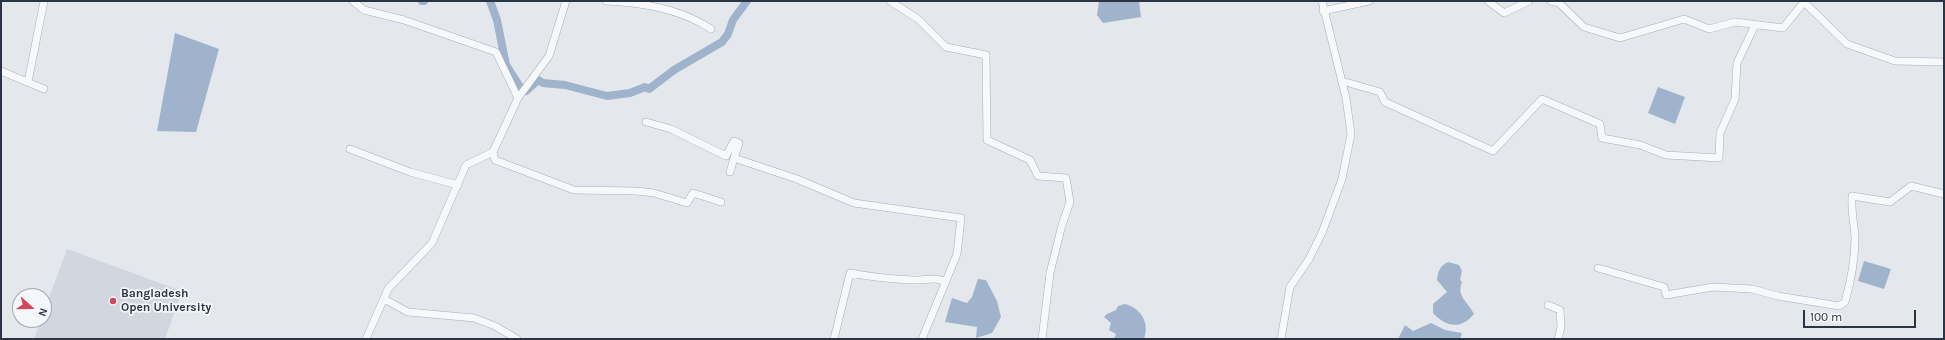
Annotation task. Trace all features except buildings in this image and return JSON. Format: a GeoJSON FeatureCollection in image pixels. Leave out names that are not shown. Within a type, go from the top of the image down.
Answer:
{"type":"FeatureCollection","features":[{"type":"Feature","properties":{"kind":"street"},"geometry":{"type":"LineString","coordinates":[[28,82],[44,1]]}},
{"type":"Feature","properties":{"kind":"street"},"geometry":{"type":"LineString","coordinates":[[353,1],[364,10],[404,20],[496,52],[518,98]]}},
{"type":"Feature","properties":{"kind":"street"},"geometry":{"type":"LineString","coordinates":[[566,1],[549,56],[518,98],[493,152],[495,160],[574,190],[636,191],[654,193],[687,203],[693,192],[721,202]]}},
{"type":"Feature","properties":{"kind":"street"},"geometry":{"type":"LineString","coordinates":[[606,1],[640,3],[678,12],[711,29]]}},
{"type":"Feature","properties":{"kind":"street"},"geometry":{"type":"LineString","coordinates":[[890,1],[918,19],[946,47],[986,55],[987,140],[1030,160],[1038,176],[1066,178],[1070,202],[1050,272],[1042,339]]}},
{"type":"Feature","properties":{"kind":"street"},"geometry":{"type":"LineString","coordinates":[[1281,339],[1290,288],[1309,259],[1322,233],[1342,179],[1351,134],[1346,98],[1322,1]]}},
{"type":"Feature","properties":{"kind":"street"},"geometry":{"type":"LineString","coordinates":[[1324,11],[1369,1]]}},
{"type":"Feature","properties":{"kind":"street"},"geometry":{"type":"LineString","coordinates":[[1488,1],[1504,13],[1529,1]]}},
{"type":"Feature","properties":{"kind":"street"},"geometry":{"type":"LineString","coordinates":[[1551,1],[1559,3],[1584,27],[1620,38],[1684,19],[1709,29],[1735,22],[1783,28],[1804,2],[1847,44],[1895,60],[1944,62]]}},
{"type":"Feature","properties":{"kind":"street"},"geometry":{"type":"LineString","coordinates":[[1342,81],[1380,92],[1385,102],[1493,151],[1542,99],[1600,124],[1602,138],[1640,145],[1666,155],[1719,158],[1720,133],[1735,99],[1737,64],[1755,25]]}},
{"type":"Feature","properties":{"kind":"street"},"geometry":{"type":"LineString","coordinates":[[1,71],[44,89]]}},
{"type":"Feature","properties":{"kind":"street"},"geometry":{"type":"LineString","coordinates":[[646,122],[671,129],[726,156],[734,141],[739,143],[730,172]]}},
{"type":"Feature","properties":{"kind":"street"},"geometry":{"type":"LineString","coordinates":[[350,149],[410,172],[458,185]]}},
{"type":"Feature","properties":{"kind":"street"},"geometry":{"type":"LineString","coordinates":[[366,339],[388,289],[432,243],[466,165],[493,152]]}},
{"type":"Feature","properties":{"kind":"street"},"geometry":{"type":"LineString","coordinates":[[734,158],[797,179],[854,203],[961,218],[957,254],[922,339]]}},
{"type":"Feature","properties":{"kind":"street"},"geometry":{"type":"LineString","coordinates":[[1598,268],[1664,287],[1666,295],[1713,287],[1752,289],[1778,296],[1839,306],[1846,302],[1853,275],[1855,236],[1851,211],[1852,196],[1890,202],[1911,186],[1944,194]]}},
{"type":"Feature","properties":{"kind":"street"},"geometry":{"type":"LineString","coordinates":[[834,339],[850,273],[889,279],[915,280],[935,278],[946,282]]}},
{"type":"Feature","properties":{"kind":"street"},"geometry":{"type":"LineString","coordinates":[[384,299],[408,312],[474,318],[495,326],[517,339]]}},
{"type":"Feature","properties":{"kind":"street"},"geometry":{"type":"LineString","coordinates":[[1548,305],[1560,310],[1562,327],[1558,339]]}},
{"type":"Feature","properties":{"kind":"shaded area","name":"Bangladesh Open University"},"geometry":{"type":"Polygon","coordinates":[[[67,249],[182,291],[165,339],[34,339],[38,328],[52,328],[52,289],[67,249]]]}},
{"type":"Feature","properties":{"kind":"water"},"geometry":{"type":"Polygon","coordinates":[[[1099,1],[1139,1],[1141,17],[1103,23],[1097,15],[1099,1]]]}},
{"type":"Feature","properties":{"kind":"water"},"geometry":{"type":"Polygon","coordinates":[[[175,33],[219,49],[196,132],[157,131],[175,33]]]}},
{"type":"Feature","properties":{"kind":"water"},"geometry":{"type":"Polygon","coordinates":[[[1658,87],[1685,97],[1675,124],[1648,113],[1658,87]]]}},
{"type":"Feature","properties":{"kind":"water"},"geometry":{"type":"Polygon","coordinates":[[[1864,261],[1891,269],[1884,289],[1858,281],[1864,261]]]}},
{"type":"Feature","properties":{"kind":"water"},"geometry":{"type":"Polygon","coordinates":[[[1448,262],[1459,265],[1462,271],[1460,291],[1474,314],[1464,323],[1454,325],[1448,324],[1433,313],[1433,304],[1447,292],[1437,280],[1440,269],[1448,262]]]}},
{"type":"Feature","properties":{"kind":"water"},"geometry":{"type":"Polygon","coordinates":[[[978,279],[986,280],[997,301],[1001,317],[992,333],[976,338],[977,327],[945,322],[952,298],[967,303],[972,297],[978,279]]]}},
{"type":"Feature","properties":{"kind":"water"},"geometry":{"type":"Polygon","coordinates":[[[1125,304],[1136,309],[1143,317],[1146,327],[1144,339],[1114,339],[1116,334],[1109,330],[1111,323],[1104,317],[1116,310],[1118,306],[1125,304]]]}},
{"type":"Feature","properties":{"kind":"water"},"geometry":{"type":"Polygon","coordinates":[[[1431,323],[1445,330],[1462,333],[1460,339],[1398,339],[1405,325],[1413,331],[1431,323]]]}},
{"type":"Feature","properties":{"kind":"waterway"},"geometry":{"type":"LineString","coordinates":[[490,1],[497,20],[506,65],[520,87]]}},
{"type":"Feature","properties":{"kind":"waterway"},"geometry":{"type":"LineString","coordinates":[[526,91],[538,80],[543,83],[565,85],[607,96],[630,93],[645,87],[649,89],[674,70],[722,42],[728,34],[733,20],[747,1]]}},
{"type":"Feature","properties":{"kind":"place","name":"Bangladesh Open University"},"geometry":{"type":"Point","coordinates":[113,301]}}]}
